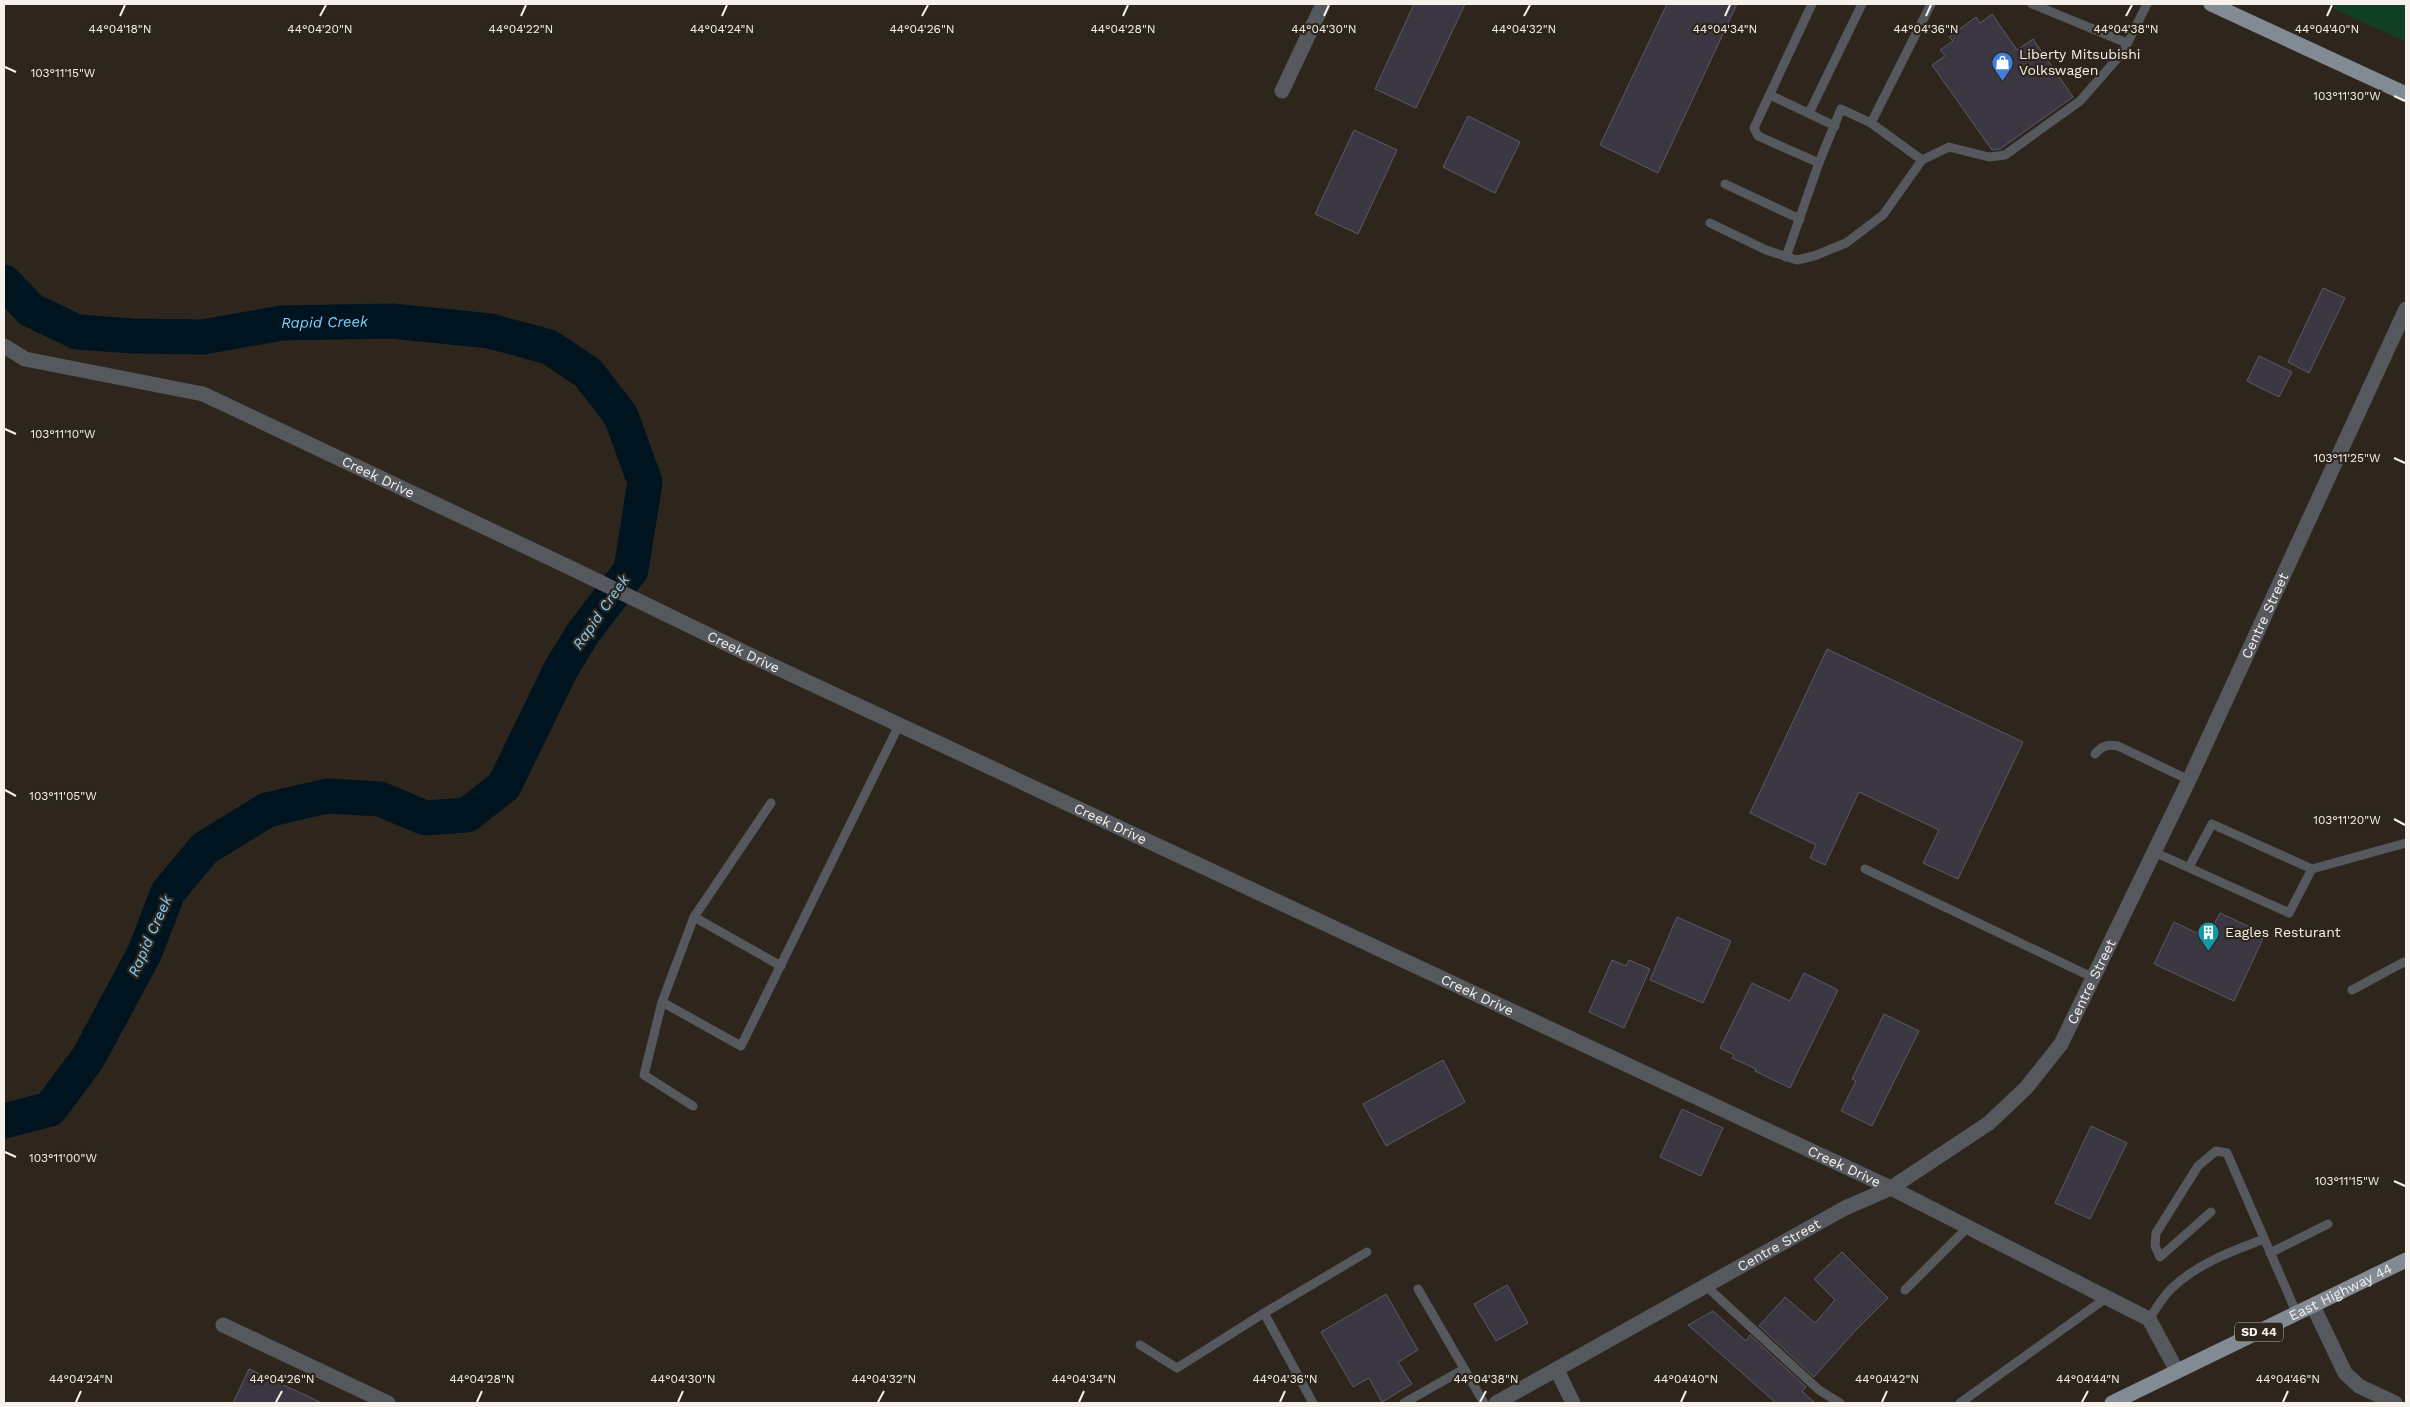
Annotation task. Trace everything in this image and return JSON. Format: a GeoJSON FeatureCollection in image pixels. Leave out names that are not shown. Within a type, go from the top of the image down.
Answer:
{"type":"FeatureCollection","features":[{"type":"Feature","properties":{"kind":"main road"},"geometry":{"type":"LineString","coordinates":[[2211,4],[2406,94]]}},
{"type":"Feature","properties":{"kind":"main road","name":"East Highway 44"},"geometry":{"type":"LineString","coordinates":[[2112,1403],[2406,1260]]}},
{"type":"Feature","properties":{"kind":"street"},"geometry":{"type":"LineString","coordinates":[[1282,91],[1323,4]]}},
{"type":"Feature","properties":{"kind":"street","name":"Centre Street"},"geometry":{"type":"LineString","coordinates":[[1496,1403],[1845,1208],[1891,1188],[1989,1122],[2026,1088],[2061,1044],[2094,978],[2189,780],[2406,309]]}},
{"type":"Feature","properties":{"kind":"street","name":"Creek Drive"},"geometry":{"type":"LineString","coordinates":[[4,346],[25,359],[203,394],[899,725],[1891,1188],[2149,1319]]}},
{"type":"Feature","properties":{"kind":"street"},"geometry":{"type":"LineString","coordinates":[[2313,1306],[2345,1373],[2359,1386],[2395,1403]]}},
{"type":"Feature","properties":{"kind":"street"},"geometry":{"type":"LineString","coordinates":[[2149,1319],[2177,1371]]}},
{"type":"Feature","properties":{"kind":"street"},"geometry":{"type":"LineString","coordinates":[[222,1325],[388,1403]]}},
{"type":"Feature","properties":{"kind":"street"},"geometry":{"type":"LineString","coordinates":[[1557,1370],[1573,1403]]}},
{"type":"Feature","properties":{"kind":"lane"},"geometry":{"type":"LineString","coordinates":[[1812,4],[1754,128],[1758,136],[1819,163]]}},
{"type":"Feature","properties":{"kind":"lane"},"geometry":{"type":"LineString","coordinates":[[1809,114],[1862,4]]}},
{"type":"Feature","properties":{"kind":"lane"},"geometry":{"type":"LineString","coordinates":[[1871,123],[1931,4]]}},
{"type":"Feature","properties":{"kind":"lane"},"geometry":{"type":"LineString","coordinates":[[2032,4],[2127,43]]}},
{"type":"Feature","properties":{"kind":"lane"},"geometry":{"type":"LineString","coordinates":[[1710,223],[1766,250],[1796,260],[1814,256],[1846,243],[1883,215],[1922,160],[1949,147],[1989,157],[2005,155],[2080,101],[2122,52],[2147,4]]}},
{"type":"Feature","properties":{"kind":"lane"},"geometry":{"type":"LineString","coordinates":[[1770,95],[1835,126]]}},
{"type":"Feature","properties":{"kind":"lane"},"geometry":{"type":"LineString","coordinates":[[1786,256],[1819,163],[1841,109],[1871,123],[1922,160]]}},
{"type":"Feature","properties":{"kind":"lane"},"geometry":{"type":"LineString","coordinates":[[1724,184],[1800,219]]}},
{"type":"Feature","properties":{"kind":"lane"},"geometry":{"type":"LineString","coordinates":[[662,1002],[741,1046],[899,725]]}},
{"type":"Feature","properties":{"kind":"lane"},"geometry":{"type":"LineString","coordinates":[[2095,754],[2100,748],[2108,744],[2118,746],[2189,780]]}},
{"type":"Feature","properties":{"kind":"lane"},"geometry":{"type":"LineString","coordinates":[[694,1106],[644,1075],[662,1002],[694,917],[771,803]]}},
{"type":"Feature","properties":{"kind":"lane"},"geometry":{"type":"LineString","coordinates":[[2189,867],[2212,824],[2312,869],[2406,843]]}},
{"type":"Feature","properties":{"kind":"lane"},"geometry":{"type":"LineString","coordinates":[[2154,852],[2289,913],[2312,869]]}},
{"type":"Feature","properties":{"kind":"lane"},"geometry":{"type":"LineString","coordinates":[[1865,869],[2094,978]]}},
{"type":"Feature","properties":{"kind":"lane"},"geometry":{"type":"LineString","coordinates":[[694,917],[781,966]]}},
{"type":"Feature","properties":{"kind":"lane"},"geometry":{"type":"LineString","coordinates":[[2352,990],[2404,962],[2406,963]]}},
{"type":"Feature","properties":{"kind":"lane"},"geometry":{"type":"LineString","coordinates":[[2211,1212],[2160,1257],[2154,1246],[2156,1233],[2198,1166],[2216,1151],[2227,1153],[2296,1314]]}},
{"type":"Feature","properties":{"kind":"lane"},"geometry":{"type":"LineString","coordinates":[[2270,1253],[2328,1224]]}},
{"type":"Feature","properties":{"kind":"lane"},"geometry":{"type":"LineString","coordinates":[[1905,1290],[1968,1227]]}},
{"type":"Feature","properties":{"kind":"lane"},"geometry":{"type":"LineString","coordinates":[[2149,1319],[2171,1288],[2197,1269],[2240,1248],[2264,1239]]}},
{"type":"Feature","properties":{"kind":"lane"},"geometry":{"type":"LineString","coordinates":[[1140,1345],[1177,1368],[1367,1252]]}},
{"type":"Feature","properties":{"kind":"lane"},"geometry":{"type":"LineString","coordinates":[[1706,1286],[1819,1390],[1840,1403]]}},
{"type":"Feature","properties":{"kind":"lane"},"geometry":{"type":"LineString","coordinates":[[1418,1289],[1484,1403]]}},
{"type":"Feature","properties":{"kind":"lane"},"geometry":{"type":"LineString","coordinates":[[1960,1403],[2106,1298]]}},
{"type":"Feature","properties":{"kind":"lane"},"geometry":{"type":"LineString","coordinates":[[1264,1314],[1313,1403]]}},
{"type":"Feature","properties":{"kind":"lane"},"geometry":{"type":"LineString","coordinates":[[1404,1403],[1464,1369]]}},
{"type":"Feature","properties":{"kind":"green space"},"geometry":{"type":"Polygon","coordinates":[[[2324,4],[2406,4],[2406,42],[2324,4]]]}},
{"type":"Feature","properties":{"kind":"building"},"geometry":{"type":"Polygon","coordinates":[[[1414,4],[1465,4],[1416,108],[1375,89],[1414,4]]]}},
{"type":"Feature","properties":{"kind":"building"},"geometry":{"type":"Polygon","coordinates":[[[1667,4],[1737,4],[1658,173],[1600,145],[1667,4]]]}},
{"type":"Feature","properties":{"kind":"building","name":"Liberty Mitsubishi Volkswagen"},"geometry":{"type":"Polygon","coordinates":[[[1992,14],[2017,50],[2033,39],[2073,97],[2000,149],[1992,150],[1932,65],[1945,56],[1940,50],[1953,41],[1949,37],[1976,17],[1980,23],[1992,14]]]}},
{"type":"Feature","properties":{"kind":"building"},"geometry":{"type":"Polygon","coordinates":[[[1468,116],[1520,142],[1495,193],[1443,167],[1468,116]]]}},
{"type":"Feature","properties":{"kind":"building"},"geometry":{"type":"Polygon","coordinates":[[[1354,130],[1397,150],[1358,234],[1315,214],[1354,130]]]}},
{"type":"Feature","properties":{"kind":"building"},"geometry":{"type":"Polygon","coordinates":[[[2323,288],[2345,298],[2309,373],[2288,362],[2323,288]]]}},
{"type":"Feature","properties":{"kind":"building"},"geometry":{"type":"Polygon","coordinates":[[[2259,356],[2292,372],[2279,397],[2247,381],[2259,356]]]}},
{"type":"Feature","properties":{"kind":"building"},"geometry":{"type":"Polygon","coordinates":[[[1827,649],[2023,742],[1958,879],[1923,863],[1939,830],[1859,792],[1825,865],[1810,858],[1816,845],[1750,813],[1827,649]]]}},
{"type":"Feature","properties":{"kind":"building","name":"Eagles Resturant"},"geometry":{"type":"Polygon","coordinates":[[[2220,913],[2265,934],[2234,1001],[2154,964],[2174,922],[2207,938],[2220,913]]]}},
{"type":"Feature","properties":{"kind":"building"},"geometry":{"type":"Polygon","coordinates":[[[1677,917],[1731,941],[1703,1003],[1650,980],[1677,917]]]}},
{"type":"Feature","properties":{"kind":"building"},"geometry":{"type":"Polygon","coordinates":[[[1612,960],[1626,966],[1629,960],[1650,969],[1624,1028],[1589,1012],[1612,960]]]}},
{"type":"Feature","properties":{"kind":"building"},"geometry":{"type":"Polygon","coordinates":[[[1804,973],[1838,990],[1790,1088],[1732,1058],[1734,1055],[1720,1048],[1752,983],[1790,1001],[1804,973]]]}},
{"type":"Feature","properties":{"kind":"building"},"geometry":{"type":"Polygon","coordinates":[[[1884,1014],[1919,1031],[1872,1126],[1841,1111],[1856,1081],[1852,1079],[1884,1014]]]}},
{"type":"Feature","properties":{"kind":"building"},"geometry":{"type":"Polygon","coordinates":[[[1443,1060],[1465,1102],[1386,1146],[1363,1104],[1443,1060]]]}},
{"type":"Feature","properties":{"kind":"building"},"geometry":{"type":"Polygon","coordinates":[[[1682,1109],[1723,1128],[1701,1176],[1660,1157],[1682,1109]]]}},
{"type":"Feature","properties":{"kind":"building"},"geometry":{"type":"Polygon","coordinates":[[[2091,1126],[2127,1143],[2090,1219],[2055,1203],[2091,1126]]]}},
{"type":"Feature","properties":{"kind":"building"},"geometry":{"type":"Polygon","coordinates":[[[1842,1252],[1888,1298],[1854,1332],[1814,1377],[1759,1326],[1785,1297],[1815,1323],[1835,1300],[1814,1279],[1842,1252]]]}},
{"type":"Feature","properties":{"kind":"building"},"geometry":{"type":"Polygon","coordinates":[[[1507,1285],[1528,1323],[1496,1341],[1474,1304],[1507,1285]]]}},
{"type":"Feature","properties":{"kind":"building"},"geometry":{"type":"Polygon","coordinates":[[[1386,1294],[1418,1350],[1398,1362],[1412,1384],[1382,1402],[1369,1378],[1353,1387],[1321,1332],[1386,1294]]]}},
{"type":"Feature","properties":{"kind":"building"},"geometry":{"type":"Polygon","coordinates":[[[1713,1311],[1746,1341],[1750,1335],[1806,1387],[1802,1391],[1815,1403],[1776,1403],[1688,1325],[1713,1311]]]}},
{"type":"Feature","properties":{"kind":"building"},"geometry":{"type":"Polygon","coordinates":[[[249,1369],[277,1382],[322,1403],[233,1403],[249,1369]]]}},
{"type":"Feature","properties":{"kind":"waterway","name":"Rapid Creek"},"geometry":{"type":"LineString","coordinates":[[4,282],[31,310],[77,332],[133,336],[203,337],[281,323],[392,321],[490,331],[549,347],[588,373],[621,416],[645,482],[631,570],[583,633],[561,669],[504,786],[467,815],[425,818],[380,799],[327,796],[267,810],[205,848],[168,892],[145,952],[88,1058],[50,1109],[4,1121]]}},
{"type":"Feature","properties":{"kind":"place","name":"Liberty Mitsubishi Volkswagen"},"geometry":{"type":"Point","coordinates":[2003,81]}},
{"type":"Feature","properties":{"kind":"place","name":"Eagles Resturant"},"geometry":{"type":"Point","coordinates":[2209,951]}}]}
